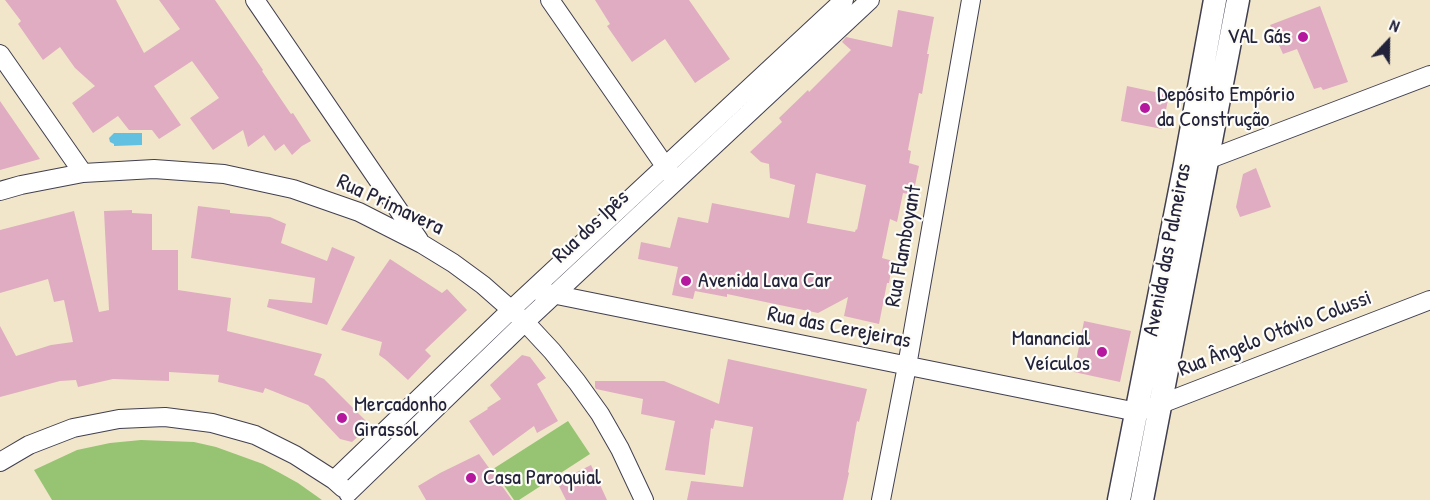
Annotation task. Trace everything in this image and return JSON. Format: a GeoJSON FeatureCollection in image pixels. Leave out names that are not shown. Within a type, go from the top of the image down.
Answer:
{"type":"FeatureCollection","features":[{"type":"Feature","properties":{"kind":"street"},"geometry":{"type":"LineString","coordinates":[[255,0],[422,244]]}},
{"type":"Feature","properties":{"kind":"street"},"geometry":{"type":"LineString","coordinates":[[550,0],[670,174]]}},
{"type":"Feature","properties":{"kind":"street","name":"Rua dos Ipês"},"geometry":{"type":"LineString","coordinates":[[352,497],[670,174],[846,4],[870,0]]}},
{"type":"Feature","properties":{"kind":"street","name":"Rua Flamboyant"},"geometry":{"type":"LineString","coordinates":[[881,500],[907,366],[971,0]]}},
{"type":"Feature","properties":{"kind":"street","name":"Avenida das Palmeiras"},"geometry":{"type":"LineString","coordinates":[[1119,500],[1215,0]]}},
{"type":"Feature","properties":{"kind":"street","name":"Avenida das Palmeiras"},"geometry":{"type":"LineString","coordinates":[[1142,500],[1238,0]]}},
{"type":"Feature","properties":{"kind":"street"},"geometry":{"type":"LineString","coordinates":[[0,54],[83,173]]}},
{"type":"Feature","properties":{"kind":"street"},"geometry":{"type":"LineString","coordinates":[[1184,170],[1430,75]]}},
{"type":"Feature","properties":{"kind":"street","name":"Rua Primavera"},"geometry":{"type":"LineString","coordinates":[[0,191],[83,173],[154,169],[224,174],[293,189],[360,212],[453,263],[483,285],[525,322],[552,351],[600,414],[620,449],[644,500]]}},
{"type":"Feature","properties":{"kind":"street","name":"Rua dos Ipês"},"geometry":{"type":"LineString","coordinates":[[334,480],[532,290],[670,174]]}},
{"type":"Feature","properties":{"kind":"street","name":"Rua das Cerejeiras"},"geometry":{"type":"LineString","coordinates":[[532,290],[1137,412]]}},
{"type":"Feature","properties":{"kind":"street","name":"Rua Ângelo Otávio Colussi"},"geometry":{"type":"LineString","coordinates":[[1137,412],[1430,300]]}},
{"type":"Feature","properties":{"kind":"street"},"geometry":{"type":"LineString","coordinates":[[0,462],[29,445],[73,428],[118,418],[165,417],[212,423],[255,435],[295,455],[334,480],[352,497]]}},
{"type":"Feature","properties":{"kind":"green space"},"geometry":{"type":"Polygon","coordinates":[[[568,421],[590,454],[519,500],[514,500],[493,469],[568,421]]]}},
{"type":"Feature","properties":{"kind":"green space"},"geometry":{"type":"Polygon","coordinates":[[[141,440],[194,442],[216,447],[263,464],[298,483],[322,500],[52,500],[34,470],[77,450],[110,443],[141,440]]]}},
{"type":"Feature","properties":{"kind":"water"},"geometry":{"type":"Polygon","coordinates":[[[114,133],[142,133],[142,145],[114,146],[109,138],[114,133]]]}},
{"type":"Feature","properties":{"kind":"building"},"geometry":{"type":"Polygon","coordinates":[[[5,0],[116,0],[144,53],[180,29],[159,0],[215,0],[311,141],[292,155],[284,144],[275,151],[264,135],[248,147],[243,130],[213,150],[190,118],[219,98],[192,61],[154,86],[181,125],[159,139],[152,130],[129,130],[118,116],[93,133],[72,103],[95,86],[75,68],[60,47],[43,60],[18,24],[21,21],[5,0]]]}},
{"type":"Feature","properties":{"kind":"building"},"geometry":{"type":"Polygon","coordinates":[[[595,0],[689,0],[730,59],[695,83],[665,39],[632,62],[607,26],[610,24],[595,0]]]}},
{"type":"Feature","properties":{"kind":"building","name":"VAL Gás"},"geometry":{"type":"Polygon","coordinates":[[[1320,6],[1348,82],[1323,90],[1321,87],[1314,89],[1297,49],[1283,54],[1270,25],[1320,6]]]}},
{"type":"Feature","properties":{"kind":"building"},"geometry":{"type":"Polygon","coordinates":[[[898,10],[934,17],[922,94],[919,93],[908,150],[911,151],[909,163],[919,166],[913,195],[903,193],[897,222],[890,219],[882,258],[893,261],[879,324],[844,316],[848,297],[818,313],[727,294],[727,297],[695,291],[693,299],[672,295],[678,267],[638,259],[641,242],[670,248],[678,217],[708,223],[712,203],[789,218],[795,185],[770,178],[769,164],[761,162],[750,152],[782,122],[779,118],[851,50],[842,42],[846,37],[892,47],[898,10]],[[816,173],[807,223],[855,232],[866,185],[816,173]]]}},
{"type":"Feature","properties":{"kind":"building","name":"Depósito Empório da Construção"},"geometry":{"type":"Polygon","coordinates":[[[1127,86],[1169,95],[1162,129],[1121,121],[1127,86]]]}},
{"type":"Feature","properties":{"kind":"building"},"geometry":{"type":"Polygon","coordinates":[[[0,101],[40,159],[0,170],[0,101]]]}},
{"type":"Feature","properties":{"kind":"building"},"geometry":{"type":"Polygon","coordinates":[[[1256,168],[1271,207],[1240,217],[1236,207],[1243,174],[1256,168]]]}},
{"type":"Feature","properties":{"kind":"building"},"geometry":{"type":"Polygon","coordinates":[[[198,206],[230,210],[230,213],[270,217],[286,224],[281,243],[327,261],[332,247],[355,257],[327,325],[267,307],[269,299],[312,303],[315,278],[191,258],[198,206]]]}},
{"type":"Feature","properties":{"kind":"building"},"geometry":{"type":"Polygon","coordinates":[[[132,210],[132,213],[152,214],[152,250],[178,250],[178,290],[231,298],[227,331],[322,354],[314,375],[324,379],[370,425],[352,442],[340,439],[308,405],[265,388],[263,393],[218,382],[219,375],[169,372],[169,381],[113,379],[78,387],[76,380],[60,381],[0,397],[0,326],[16,356],[51,345],[73,342],[64,300],[54,302],[48,279],[0,293],[0,230],[74,211],[99,312],[109,310],[104,211],[132,210]]]}},
{"type":"Feature","properties":{"kind":"building"},"geometry":{"type":"Polygon","coordinates":[[[390,259],[442,293],[447,289],[467,310],[425,350],[431,356],[408,380],[379,355],[382,342],[341,330],[390,259]]]}},
{"type":"Feature","properties":{"kind":"building","name":"Manancial Veículos"},"geometry":{"type":"Polygon","coordinates":[[[1084,321],[1131,331],[1120,382],[1074,372],[1084,321]]]}},
{"type":"Feature","properties":{"kind":"building"},"geometry":{"type":"Polygon","coordinates":[[[522,355],[530,357],[546,378],[537,384],[558,421],[537,433],[534,426],[493,456],[469,421],[501,399],[490,385],[522,355]]]}},
{"type":"Feature","properties":{"kind":"building"},"geometry":{"type":"Polygon","coordinates":[[[728,359],[867,389],[859,422],[857,421],[843,500],[687,500],[691,481],[743,487],[753,427],[715,420],[713,429],[711,428],[705,475],[665,470],[675,421],[641,414],[643,399],[595,387],[595,381],[664,381],[719,404],[728,359]]]}},
{"type":"Feature","properties":{"kind":"building","name":"Casa Paroquial"},"geometry":{"type":"Polygon","coordinates":[[[479,454],[512,500],[426,500],[418,486],[479,454]]]}},
{"type":"Feature","properties":{"kind":"building"},"geometry":{"type":"Polygon","coordinates":[[[591,465],[607,500],[566,500],[557,482],[591,465]]]}},
{"type":"Feature","properties":{"kind":"place","name":"VAL Gás"},"geometry":{"type":"Point","coordinates":[1303,37]}},
{"type":"Feature","properties":{"kind":"place","name":"Depósito Empório da Construção"},"geometry":{"type":"Point","coordinates":[1145,108]}},
{"type":"Feature","properties":{"kind":"place","name":"Avenida Lava Car"},"geometry":{"type":"Point","coordinates":[686,281]}},
{"type":"Feature","properties":{"kind":"place","name":"Manancial Veículos"},"geometry":{"type":"Point","coordinates":[1102,352]}},
{"type":"Feature","properties":{"kind":"place","name":"Mercadonho Girassol"},"geometry":{"type":"Point","coordinates":[342,418]}},
{"type":"Feature","properties":{"kind":"place","name":"Casa Paroquial"},"geometry":{"type":"Point","coordinates":[471,478]}}]}
